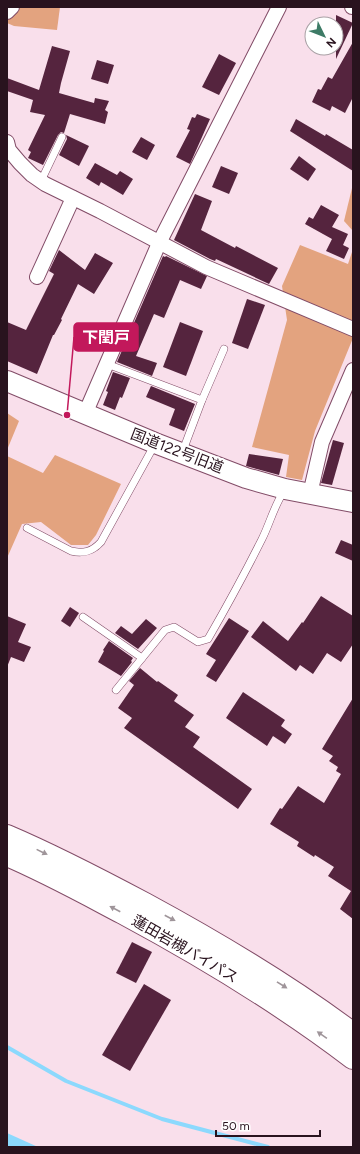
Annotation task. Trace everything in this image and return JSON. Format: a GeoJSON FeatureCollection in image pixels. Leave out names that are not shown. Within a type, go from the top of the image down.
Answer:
{"type":"FeatureCollection","features":[{"type":"Feature","properties":{"kind":"highway","name":"蓮田岩槻バイパス"},"geometry":{"type":"LineString","coordinates":[[7,836],[101,880],[178,922],[232,953],[289,989],[353,1034]]}},
{"type":"Feature","properties":{"kind":"highway","name":"蓮田岩槻バイパス"},"geometry":{"type":"LineString","coordinates":[[7,855],[94,897],[168,937],[282,1008],[353,1058]]}},
{"type":"Feature","properties":{"kind":"street"},"geometry":{"type":"LineString","coordinates":[[7,12],[12,7]]}},
{"type":"Feature","properties":{"kind":"street"},"geometry":{"type":"LineString","coordinates":[[86,414],[160,241],[279,7]]}},
{"type":"Feature","properties":{"kind":"street"},"geometry":{"type":"LineString","coordinates":[[7,142],[9,150],[20,163],[41,181],[160,241],[206,267],[353,329]]}},
{"type":"Feature","properties":{"kind":"street"},"geometry":{"type":"LineString","coordinates":[[37,277],[73,198]]}},
{"type":"Feature","properties":{"kind":"street"},"geometry":{"type":"LineString","coordinates":[[310,494],[322,442],[353,370]]}},
{"type":"Feature","properties":{"kind":"street","name":"国道122号旧道"},"geometry":{"type":"LineString","coordinates":[[7,381],[182,454],[246,478],[285,489],[353,502]]}},
{"type":"Feature","properties":{"kind":"lane"},"geometry":{"type":"LineString","coordinates":[[41,181],[62,137]]}},
{"type":"Feature","properties":{"kind":"lane"},"geometry":{"type":"LineString","coordinates":[[182,454],[202,400],[224,349]]}},
{"type":"Feature","properties":{"kind":"lane"},"geometry":{"type":"LineString","coordinates":[[107,364],[202,400]]}},
{"type":"Feature","properties":{"kind":"lane"},"geometry":{"type":"LineString","coordinates":[[27,528],[70,551],[87,552],[95,549],[101,542],[155,443]]}},
{"type":"Feature","properties":{"kind":"lane"},"geometry":{"type":"LineString","coordinates":[[116,690],[165,630],[174,627],[198,642],[208,639],[238,588],[285,489]]}},
{"type":"Feature","properties":{"kind":"lane"},"geometry":{"type":"LineString","coordinates":[[83,617],[142,658]]}},
{"type":"Feature","properties":{"kind":"shaded area"},"geometry":{"type":"Polygon","coordinates":[[[7,7],[60,7],[57,30],[14,26],[7,23],[7,7]]]}},
{"type":"Feature","properties":{"kind":"shaded area"},"geometry":{"type":"Polygon","coordinates":[[[353,184],[353,231],[344,221],[353,184]]]}},
{"type":"Feature","properties":{"kind":"shaded area"},"geometry":{"type":"Polygon","coordinates":[[[300,245],[348,264],[353,249],[353,338],[315,431],[302,480],[286,477],[289,455],[252,447],[287,320],[282,286],[300,245]]]}},
{"type":"Feature","properties":{"kind":"shaded area"},"geometry":{"type":"Polygon","coordinates":[[[7,413],[19,421],[7,450],[7,413]]]}},
{"type":"Feature","properties":{"kind":"shaded area"},"geometry":{"type":"Polygon","coordinates":[[[55,455],[121,484],[96,535],[88,545],[71,545],[41,522],[22,524],[7,558],[7,456],[43,473],[55,455]]]}},
{"type":"Feature","properties":{"kind":"water"},"geometry":{"type":"Polygon","coordinates":[[[7,1133],[38,1147],[7,1147],[7,1133]]]}},
{"type":"Feature","properties":{"kind":"building"},"geometry":{"type":"Polygon","coordinates":[[[344,19],[353,23],[344,42],[344,19]]]}},
{"type":"Feature","properties":{"kind":"building"},"geometry":{"type":"Polygon","coordinates":[[[353,42],[353,97],[345,113],[332,106],[330,111],[312,102],[318,89],[321,90],[328,77],[332,79],[353,42]]]}},
{"type":"Feature","properties":{"kind":"building"},"geometry":{"type":"Polygon","coordinates":[[[52,46],[70,51],[59,93],[94,103],[95,98],[109,101],[105,110],[108,112],[105,124],[70,114],[64,133],[61,132],[58,135],[43,165],[28,158],[31,152],[28,150],[45,115],[30,112],[33,100],[7,91],[7,78],[39,90],[52,46]]]}},
{"type":"Feature","properties":{"kind":"building"},"geometry":{"type":"Polygon","coordinates":[[[219,54],[236,63],[219,95],[202,87],[219,54]]]}},
{"type":"Feature","properties":{"kind":"building"},"geometry":{"type":"Polygon","coordinates":[[[97,60],[114,65],[108,84],[91,79],[97,60]]]}},
{"type":"Feature","properties":{"kind":"building"},"geometry":{"type":"Polygon","coordinates":[[[197,114],[210,119],[190,164],[176,157],[190,130],[187,129],[192,117],[195,118],[197,114]]]}},
{"type":"Feature","properties":{"kind":"building"},"geometry":{"type":"Polygon","coordinates":[[[296,119],[353,150],[353,171],[290,131],[296,119]]]}},
{"type":"Feature","properties":{"kind":"building"},"geometry":{"type":"Polygon","coordinates":[[[66,135],[89,146],[79,166],[59,155],[67,139],[66,135]]]}},
{"type":"Feature","properties":{"kind":"building"},"geometry":{"type":"Polygon","coordinates":[[[141,137],[155,145],[147,160],[132,152],[141,137]]]}},
{"type":"Feature","properties":{"kind":"building"},"geometry":{"type":"Polygon","coordinates":[[[299,156],[316,169],[308,181],[290,169],[299,156]]]}},
{"type":"Feature","properties":{"kind":"building"},"geometry":{"type":"Polygon","coordinates":[[[95,163],[117,175],[120,171],[133,179],[123,195],[101,182],[99,186],[86,178],[95,163]]]}},
{"type":"Feature","properties":{"kind":"building"},"geometry":{"type":"Polygon","coordinates":[[[221,166],[238,173],[229,194],[212,187],[221,166]]]}},
{"type":"Feature","properties":{"kind":"building"},"geometry":{"type":"Polygon","coordinates":[[[195,194],[212,201],[201,230],[278,268],[269,284],[216,259],[215,261],[210,259],[174,240],[195,194]]]}},
{"type":"Feature","properties":{"kind":"building"},"geometry":{"type":"Polygon","coordinates":[[[321,205],[339,215],[332,227],[348,234],[343,245],[349,248],[344,259],[326,251],[332,239],[305,224],[309,217],[313,219],[321,205]]]}},
{"type":"Feature","properties":{"kind":"building"},"geometry":{"type":"Polygon","coordinates":[[[59,250],[85,270],[95,253],[113,263],[94,294],[78,284],[61,319],[62,320],[53,335],[37,374],[7,361],[7,322],[26,330],[54,274],[49,271],[59,250]]]}},
{"type":"Feature","properties":{"kind":"building"},"geometry":{"type":"Polygon","coordinates":[[[163,256],[166,256],[207,276],[201,289],[180,280],[164,318],[154,314],[136,356],[157,363],[152,376],[117,362],[163,256]]]}},
{"type":"Feature","properties":{"kind":"building"},"geometry":{"type":"Polygon","coordinates":[[[247,299],[265,305],[248,349],[232,343],[247,299]]]}},
{"type":"Feature","properties":{"kind":"building"},"geometry":{"type":"Polygon","coordinates":[[[180,322],[203,331],[186,376],[163,367],[180,322]]]}},
{"type":"Feature","properties":{"kind":"building"},"geometry":{"type":"Polygon","coordinates":[[[113,372],[130,378],[122,398],[120,397],[115,410],[103,405],[113,372]]]}},
{"type":"Feature","properties":{"kind":"building"},"geometry":{"type":"Polygon","coordinates":[[[151,386],[195,404],[184,431],[169,425],[175,409],[146,397],[151,386]]]}},
{"type":"Feature","properties":{"kind":"building"},"geometry":{"type":"Polygon","coordinates":[[[333,440],[344,443],[332,485],[321,483],[333,440]]]}},
{"type":"Feature","properties":{"kind":"building"},"geometry":{"type":"Polygon","coordinates":[[[249,454],[283,459],[279,475],[246,466],[249,454]]]}},
{"type":"Feature","properties":{"kind":"building"},"geometry":{"type":"Polygon","coordinates":[[[341,540],[353,545],[353,561],[335,553],[341,540]]]}},
{"type":"Feature","properties":{"kind":"building"},"geometry":{"type":"Polygon","coordinates":[[[321,596],[353,616],[353,644],[341,662],[327,653],[313,674],[300,665],[296,671],[251,637],[263,621],[288,641],[302,622],[303,623],[321,596]]]}},
{"type":"Feature","properties":{"kind":"building"},"geometry":{"type":"Polygon","coordinates":[[[70,607],[79,613],[70,627],[61,621],[70,607]]]}},
{"type":"Feature","properties":{"kind":"building"},"geometry":{"type":"Polygon","coordinates":[[[7,616],[26,624],[18,642],[31,647],[24,662],[11,657],[7,667],[7,616]]]}},
{"type":"Feature","properties":{"kind":"building"},"geometry":{"type":"Polygon","coordinates":[[[229,618],[249,631],[216,682],[206,676],[216,660],[206,654],[229,618]]]}},
{"type":"Feature","properties":{"kind":"building"},"geometry":{"type":"Polygon","coordinates":[[[146,619],[157,628],[138,649],[115,633],[121,626],[132,634],[146,619]]]}},
{"type":"Feature","properties":{"kind":"building"},"geometry":{"type":"Polygon","coordinates":[[[109,641],[133,658],[131,661],[132,662],[121,676],[98,662],[109,641]]]}},
{"type":"Feature","properties":{"kind":"building"},"geometry":{"type":"Polygon","coordinates":[[[140,668],[157,682],[158,681],[178,695],[174,701],[194,715],[185,727],[200,737],[193,747],[252,789],[238,809],[124,728],[132,718],[118,708],[134,685],[129,681],[140,668]]]}},
{"type":"Feature","properties":{"kind":"building"},"geometry":{"type":"Polygon","coordinates":[[[243,692],[285,720],[281,726],[292,734],[285,744],[273,736],[267,746],[226,718],[243,692]]]}},
{"type":"Feature","properties":{"kind":"building"},"geometry":{"type":"Polygon","coordinates":[[[353,698],[353,919],[340,909],[351,891],[328,876],[334,867],[297,846],[299,842],[270,824],[280,808],[282,809],[298,786],[324,803],[341,774],[336,771],[338,767],[329,761],[333,756],[322,749],[353,698]]]}},
{"type":"Feature","properties":{"kind":"building"},"geometry":{"type":"Polygon","coordinates":[[[132,942],[152,952],[136,983],[116,973],[132,942]]]}},
{"type":"Feature","properties":{"kind":"building"},"geometry":{"type":"Polygon","coordinates":[[[144,984],[171,1000],[130,1071],[102,1055],[144,984]]]}},
{"type":"Feature","properties":{"kind":"waterway"},"geometry":{"type":"LineString","coordinates":[[7,1047],[66,1081],[162,1119],[268,1147]]}},
{"type":"Feature","properties":{"kind":"place","name":"下閏戸"},"geometry":{"type":"Point","coordinates":[67,415]}}]}
